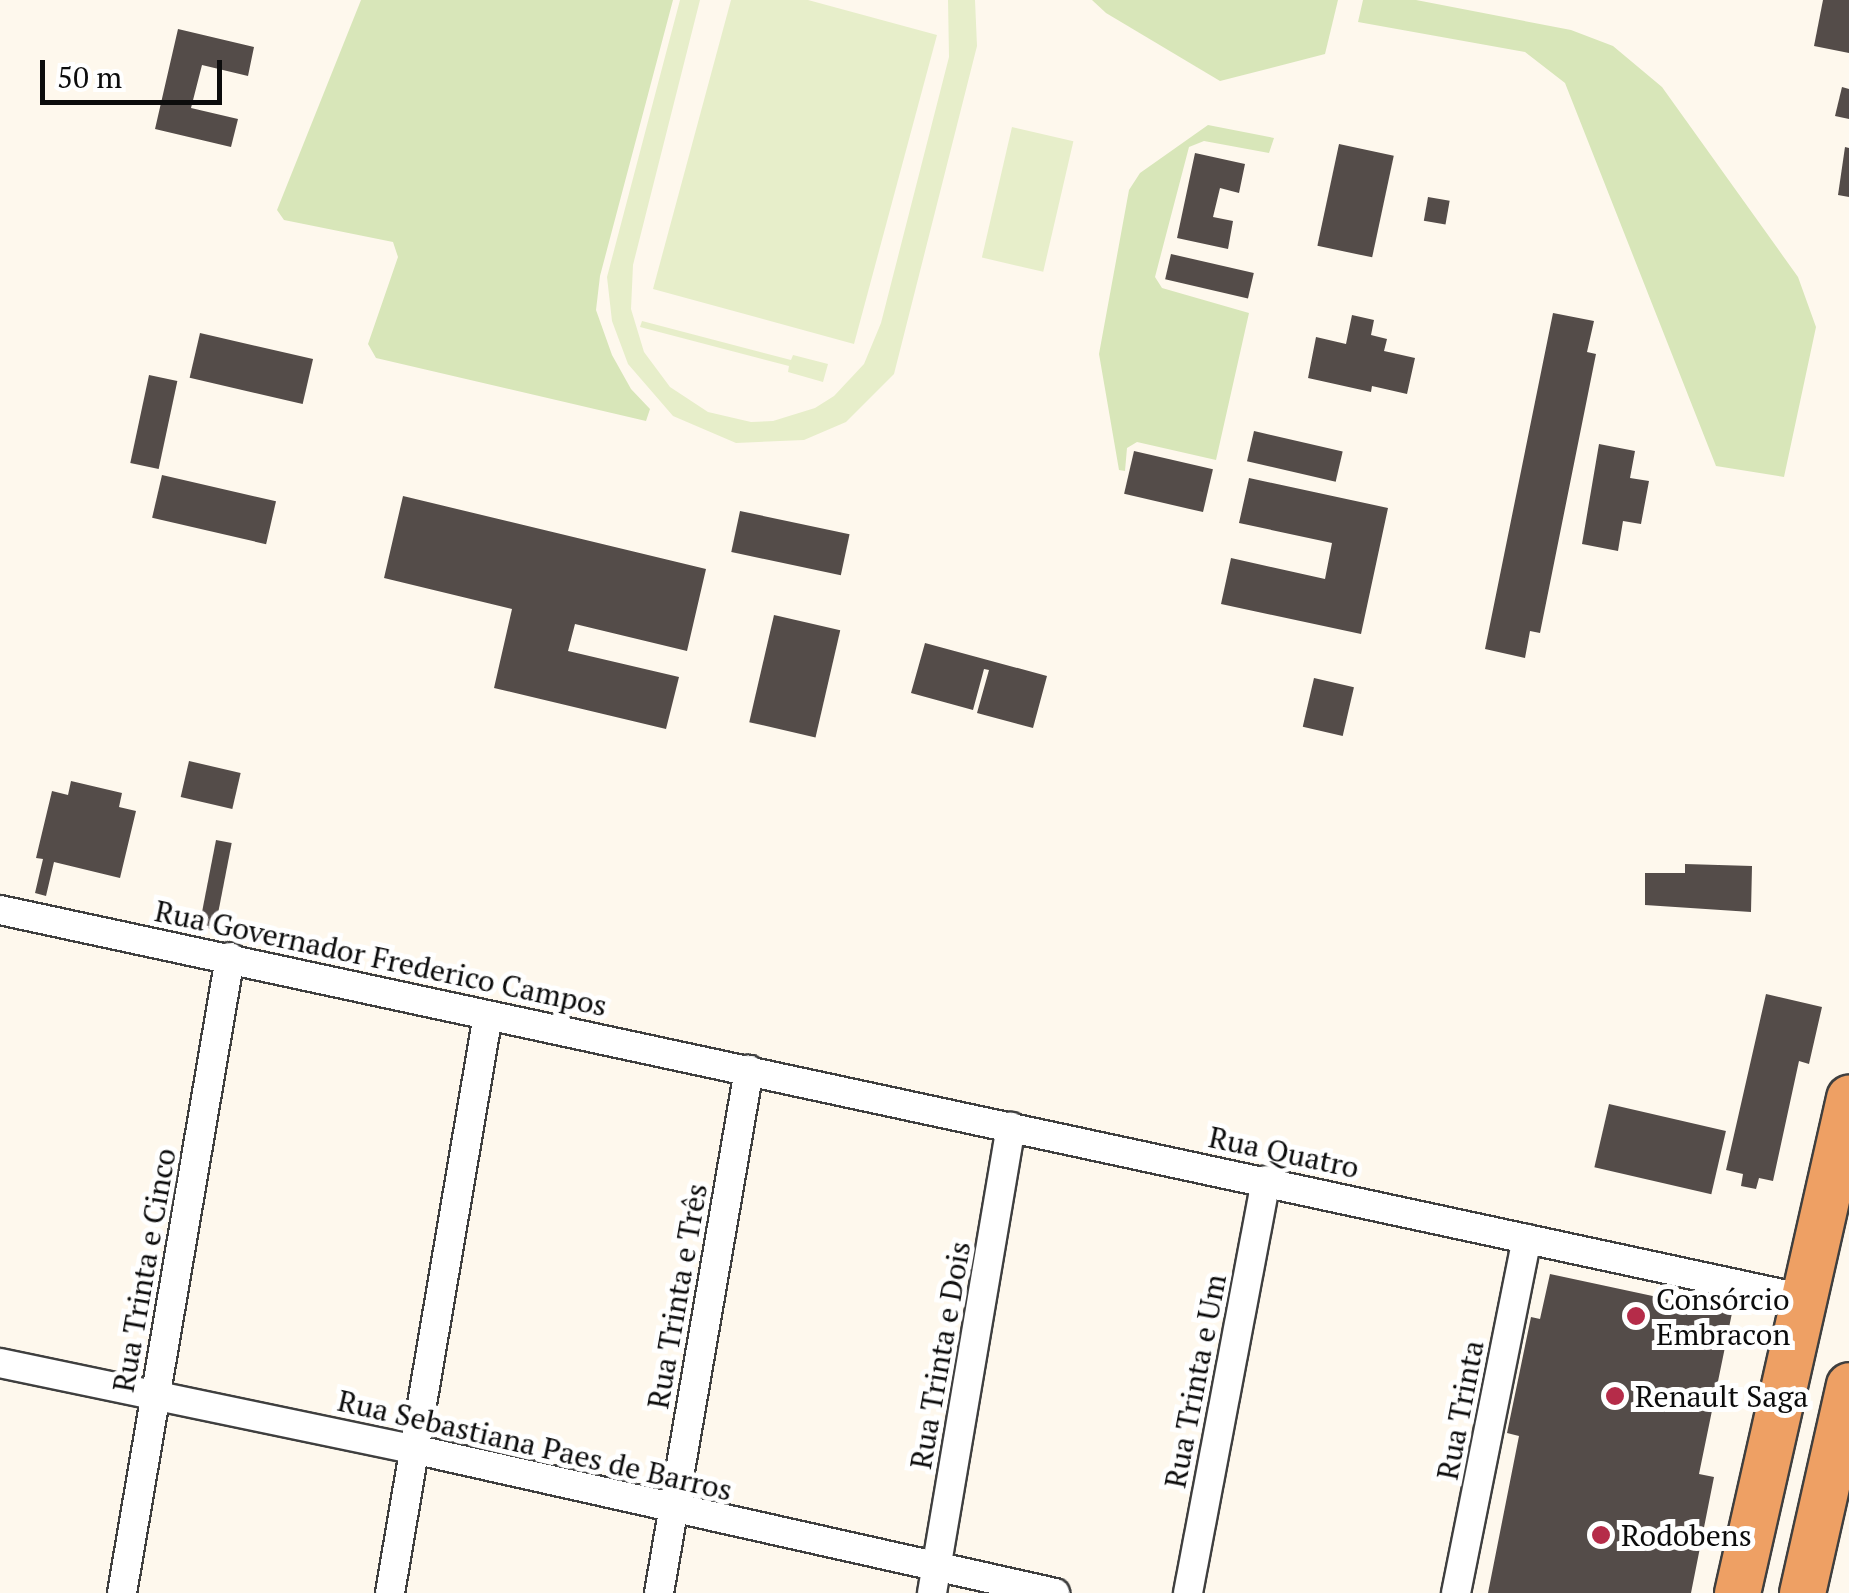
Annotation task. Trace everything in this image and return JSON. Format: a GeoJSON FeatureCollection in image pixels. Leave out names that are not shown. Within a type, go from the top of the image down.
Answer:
{"type":"FeatureCollection","features":[{"type":"Feature","properties":{"kind":"highway"},"geometry":{"type":"LineString","coordinates":[[1737,1593],[1849,1098]]}},
{"type":"Feature","properties":{"kind":"highway"},"geometry":{"type":"LineString","coordinates":[[1802,1593],[1849,1385]]}},
{"type":"Feature","properties":{"kind":"street","name":"Rua Governador Frederico Campos"},"geometry":{"type":"LineString","coordinates":[[0,910],[749,1070]]}},
{"type":"Feature","properties":{"kind":"street","name":"Rua Trinta e Cinco"},"geometry":{"type":"LineString","coordinates":[[122,1593],[230,957]]}},
{"type":"Feature","properties":{"kind":"street"},"geometry":{"type":"LineString","coordinates":[[390,1593],[488,1015]]}},
{"type":"Feature","properties":{"kind":"street","name":"Rua Quatro"},"geometry":{"type":"LineString","coordinates":[[749,1070],[1806,1299]]}},
{"type":"Feature","properties":{"kind":"street","name":"Rua Trinta e Três"},"geometry":{"type":"LineString","coordinates":[[659,1593],[749,1070]]}},
{"type":"Feature","properties":{"kind":"street","name":"Rua Trinta e Dois"},"geometry":{"type":"LineString","coordinates":[[934,1581],[1011,1127]]}},
{"type":"Feature","properties":{"kind":"street","name":"Rua Trinta e Um"},"geometry":{"type":"LineString","coordinates":[[1188,1593],[1266,1180]]}},
{"type":"Feature","properties":{"kind":"street","name":"Rua Trinta"},"geometry":{"type":"LineString","coordinates":[[1456,1593],[1527,1239]]}},
{"type":"Feature","properties":{"kind":"street","name":"Rua Sebastiana Paes de Barros"},"geometry":{"type":"LineString","coordinates":[[0,1363],[412,1449],[674,1509],[934,1581],[1054,1593]]}},
{"type":"Feature","properties":{"kind":"green space"},"geometry":{"type":"Polygon","coordinates":[[[361,0],[673,0],[600,276],[596,310],[612,355],[631,389],[650,409],[646,421],[376,358],[368,344],[398,257],[393,242],[284,220],[277,210],[361,0]]]}},
{"type":"Feature","properties":{"kind":"green space"},"geometry":{"type":"Polygon","coordinates":[[[680,0],[700,0],[633,265],[631,309],[644,352],[670,387],[708,412],[751,422],[773,421],[815,408],[834,396],[864,364],[881,323],[949,57],[948,0],[975,0],[977,46],[894,374],[846,422],[804,440],[736,443],[673,416],[628,364],[612,321],[607,277],[680,0]]]}},
{"type":"Feature","properties":{"kind":"green space"},"geometry":{"type":"Polygon","coordinates":[[[731,0],[808,0],[937,35],[854,344],[653,289],[731,0]]]}},
{"type":"Feature","properties":{"kind":"green space"},"geometry":{"type":"Polygon","coordinates":[[[1092,0],[1338,0],[1325,54],[1220,81],[1106,13],[1092,0]]]}},
{"type":"Feature","properties":{"kind":"green space"},"geometry":{"type":"Polygon","coordinates":[[[1363,0],[1416,0],[1571,30],[1613,46],[1662,87],[1798,277],[1816,327],[1784,477],[1716,466],[1565,83],[1525,52],[1358,22],[1363,0]]]}},
{"type":"Feature","properties":{"kind":"green space"},"geometry":{"type":"Polygon","coordinates":[[[1208,125],[1274,138],[1269,153],[1204,141],[1189,147],[1155,277],[1162,288],[1249,313],[1216,460],[1137,442],[1127,448],[1125,471],[1119,470],[1099,354],[1129,190],[1140,173],[1208,125]]]}},
{"type":"Feature","properties":{"kind":"green space"},"geometry":{"type":"Polygon","coordinates":[[[1012,127],[1073,141],[1043,272],[982,258],[1012,127]]]}},
{"type":"Feature","properties":{"kind":"green space"},"geometry":{"type":"Polygon","coordinates":[[[642,321],[791,360],[793,355],[828,364],[823,382],[788,372],[789,366],[640,327],[642,321]]]}},
{"type":"Feature","properties":{"kind":"building"},"geometry":{"type":"Polygon","coordinates":[[[1823,0],[1849,0],[1849,53],[1814,46],[1823,0]]]}},
{"type":"Feature","properties":{"kind":"building"},"geometry":{"type":"Polygon","coordinates":[[[178,29],[254,47],[248,76],[202,65],[191,108],[238,119],[231,147],[155,129],[178,29]]]}},
{"type":"Feature","properties":{"kind":"building"},"geometry":{"type":"Polygon","coordinates":[[[1842,87],[1849,89],[1849,119],[1835,116],[1842,87]]]}},
{"type":"Feature","properties":{"kind":"building"},"geometry":{"type":"Polygon","coordinates":[[[1339,144],[1394,156],[1372,257],[1317,246],[1339,144]]]}},
{"type":"Feature","properties":{"kind":"building"},"geometry":{"type":"Polygon","coordinates":[[[1845,147],[1849,148],[1849,197],[1838,195],[1845,147]]]}},
{"type":"Feature","properties":{"kind":"building"},"geometry":{"type":"Polygon","coordinates":[[[1195,153],[1245,164],[1239,193],[1220,188],[1213,217],[1233,221],[1228,249],[1177,238],[1195,153]]]}},
{"type":"Feature","properties":{"kind":"building"},"geometry":{"type":"Polygon","coordinates":[[[1428,197],[1450,201],[1445,224],[1424,221],[1428,197]]]}},
{"type":"Feature","properties":{"kind":"building"},"geometry":{"type":"Polygon","coordinates":[[[1171,254],[1254,273],[1248,298],[1165,279],[1171,254]]]}},
{"type":"Feature","properties":{"kind":"building"},"geometry":{"type":"Polygon","coordinates":[[[1553,313],[1594,321],[1587,352],[1596,354],[1540,633],[1530,631],[1525,658],[1485,649],[1553,313]]]}},
{"type":"Feature","properties":{"kind":"building"},"geometry":{"type":"Polygon","coordinates":[[[1352,315],[1374,320],[1371,335],[1387,339],[1384,351],[1415,358],[1407,394],[1372,386],[1371,392],[1308,378],[1316,337],[1346,344],[1352,315]]]}},
{"type":"Feature","properties":{"kind":"building"},"geometry":{"type":"Polygon","coordinates":[[[200,333],[313,359],[303,404],[190,378],[200,333]]]}},
{"type":"Feature","properties":{"kind":"building"},"geometry":{"type":"Polygon","coordinates":[[[149,375],[177,381],[159,469],[130,463],[149,375]]]}},
{"type":"Feature","properties":{"kind":"building"},"geometry":{"type":"Polygon","coordinates":[[[1254,431],[1343,451],[1336,482],[1247,461],[1254,431]]]}},
{"type":"Feature","properties":{"kind":"building"},"geometry":{"type":"Polygon","coordinates":[[[1599,444],[1635,451],[1630,478],[1649,481],[1641,524],[1623,521],[1618,551],[1582,544],[1599,444]]]}},
{"type":"Feature","properties":{"kind":"building"},"geometry":{"type":"Polygon","coordinates":[[[1134,451],[1213,469],[1203,512],[1124,494],[1134,451]]]}},
{"type":"Feature","properties":{"kind":"building"},"geometry":{"type":"Polygon","coordinates":[[[162,475],[276,501],[266,544],[152,518],[162,475]]]}},
{"type":"Feature","properties":{"kind":"building"},"geometry":{"type":"Polygon","coordinates":[[[1249,478],[1388,508],[1361,634],[1221,604],[1231,558],[1325,579],[1332,543],[1239,523],[1249,478]]]}},
{"type":"Feature","properties":{"kind":"building"},"geometry":{"type":"Polygon","coordinates":[[[403,496],[706,569],[687,651],[575,624],[568,651],[679,677],[666,729],[494,688],[512,609],[384,578],[403,496]]]}},
{"type":"Feature","properties":{"kind":"building"},"geometry":{"type":"Polygon","coordinates":[[[740,511],[850,534],[841,575],[731,552],[740,511]]]}},
{"type":"Feature","properties":{"kind":"building"},"geometry":{"type":"Polygon","coordinates":[[[774,615],[840,630],[816,737],[749,722],[774,615]]]}},
{"type":"Feature","properties":{"kind":"building"},"geometry":{"type":"Polygon","coordinates":[[[925,643],[1047,676],[1033,728],[977,713],[989,670],[984,669],[973,710],[911,693],[925,643]]]}},
{"type":"Feature","properties":{"kind":"building"},"geometry":{"type":"Polygon","coordinates":[[[1314,678],[1354,687],[1343,736],[1303,727],[1314,678]]]}},
{"type":"Feature","properties":{"kind":"building"},"geometry":{"type":"Polygon","coordinates":[[[189,761],[241,773],[232,809],[181,797],[189,761]]]}},
{"type":"Feature","properties":{"kind":"building"},"geometry":{"type":"Polygon","coordinates":[[[71,781],[122,793],[119,807],[136,811],[120,878],[54,862],[46,896],[35,893],[43,859],[36,858],[52,791],[68,795],[71,781]]]}},
{"type":"Feature","properties":{"kind":"building"},"geometry":{"type":"Polygon","coordinates":[[[216,840],[232,843],[215,929],[199,926],[216,840]]]}},
{"type":"Feature","properties":{"kind":"building"},"geometry":{"type":"Polygon","coordinates":[[[1685,864],[1752,866],[1751,912],[1645,905],[1645,873],[1685,873],[1685,864]]]}},
{"type":"Feature","properties":{"kind":"building"},"geometry":{"type":"Polygon","coordinates":[[[1766,994],[1822,1007],[1809,1064],[1799,1061],[1773,1181],[1759,1178],[1756,1189],[1741,1186],[1743,1174],[1726,1170],[1766,994]]]}},
{"type":"Feature","properties":{"kind":"building"},"geometry":{"type":"Polygon","coordinates":[[[1609,1104],[1726,1131],[1711,1194],[1594,1167],[1609,1104]]]}},
{"type":"Feature","properties":{"kind":"building"},"geometry":{"type":"Polygon","coordinates":[[[1550,1274],[1732,1313],[1699,1474],[1714,1477],[1691,1593],[1488,1593],[1519,1436],[1507,1433],[1531,1317],[1540,1319],[1550,1274]]]}},
{"type":"Feature","properties":{"kind":"place","name":"Consórcio Embracon"},"geometry":{"type":"Point","coordinates":[1636,1316]}},
{"type":"Feature","properties":{"kind":"place","name":"Renault Saga"},"geometry":{"type":"Point","coordinates":[1615,1396]}},
{"type":"Feature","properties":{"kind":"place","name":"Rodobens"},"geometry":{"type":"Point","coordinates":[1601,1535]}}]}
